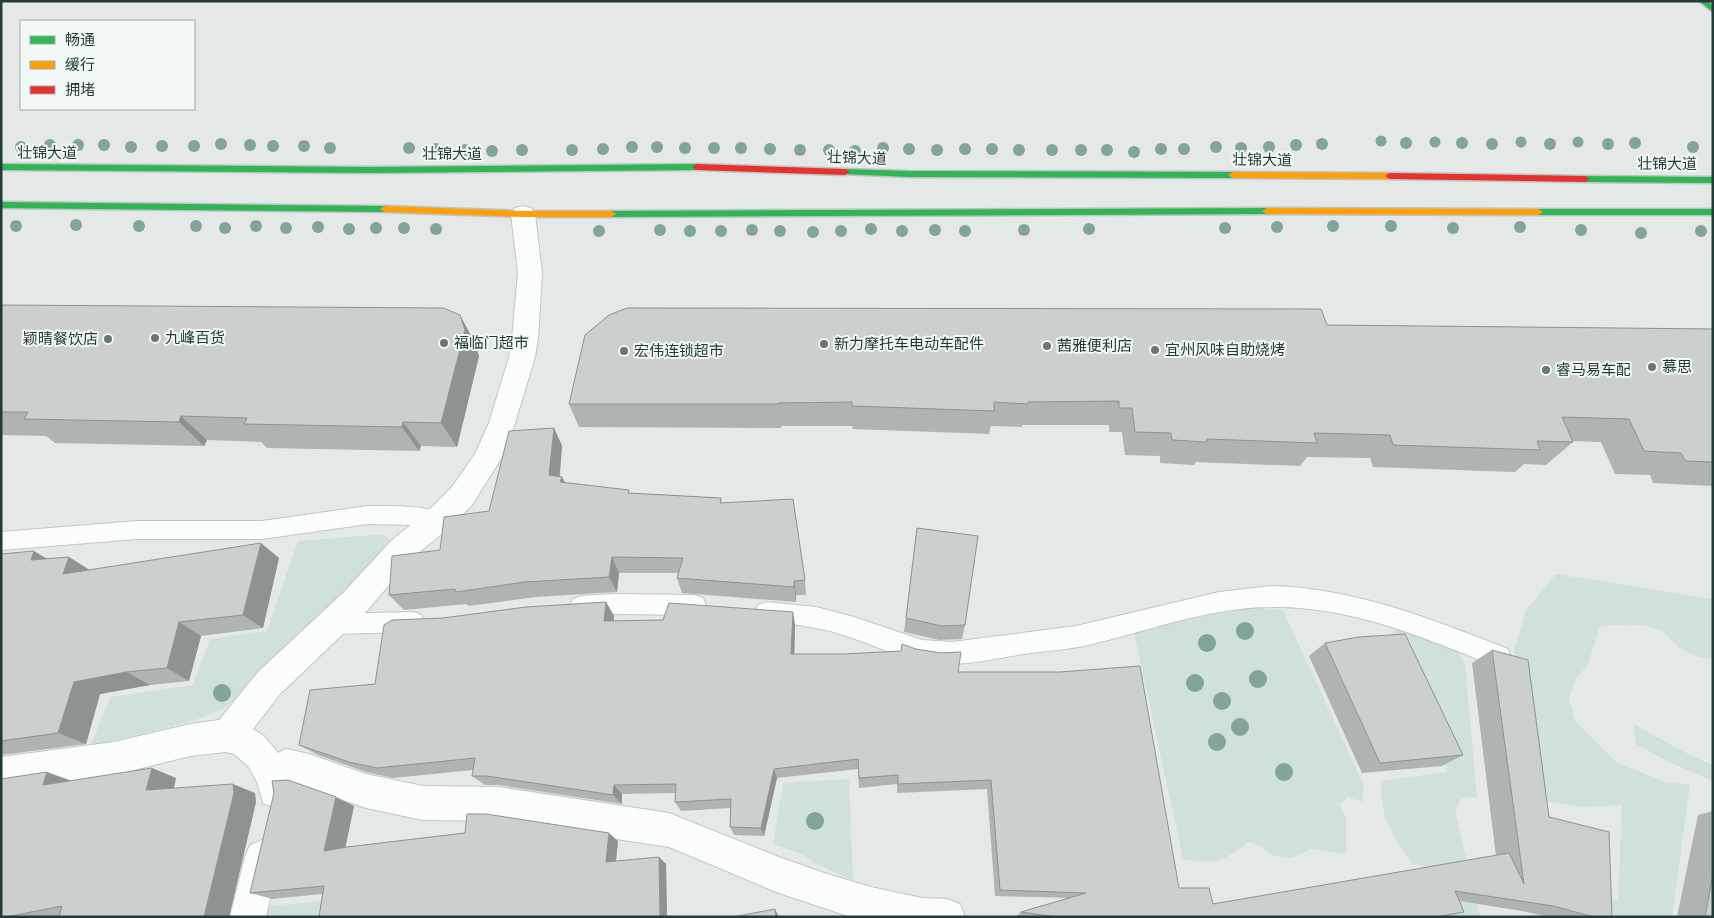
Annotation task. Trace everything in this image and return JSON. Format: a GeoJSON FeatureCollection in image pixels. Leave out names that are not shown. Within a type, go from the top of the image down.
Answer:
{"type":"FeatureCollection","features":[{"type":"Feature","properties":{"kind":"main road"},"geometry":{"type":"LineString","coordinates":[[1703,1],[1713,10]]}},
{"type":"Feature","properties":{"kind":"main road","name":"壮锦大道"},"geometry":{"type":"LineString","coordinates":[[1,168],[369,170],[685,167],[909,174],[1187,174],[1713,180]]}},
{"type":"Feature","properties":{"kind":"main road"},"geometry":{"type":"LineString","coordinates":[[1,205],[348,208],[523,214],[1174,211],[1713,212]]}},
{"type":"Feature","properties":{"kind":"street"},"geometry":{"type":"LineString","coordinates":[[226,736],[269,683],[333,624],[402,549],[438,520],[475,479],[494,446],[522,357],[527,320],[530,273],[523,214]]}},
{"type":"Feature","properties":{"kind":"street"},"geometry":{"type":"LineString","coordinates":[[1,774],[129,756],[198,739],[226,736],[246,741],[260,754],[275,785],[275,802],[248,917]]}},
{"type":"Feature","properties":{"kind":"street"},"geometry":{"type":"LineString","coordinates":[[270,773],[286,766],[309,771],[366,791],[423,803],[499,804],[622,821],[669,830],[779,875],[824,891],[871,905],[922,916],[947,917]]}},
{"type":"Feature","properties":{"kind":"lane"},"geometry":{"type":"LineString","coordinates":[[2,542],[137,530],[262,530],[320,524],[368,515],[412,516],[438,520]]}},
{"type":"Feature","properties":{"kind":"lane"},"geometry":{"type":"LineString","coordinates":[[744,610],[793,613],[864,630],[914,649],[939,653],[962,652],[1090,634],[1165,613],[1230,600],[1296,597],[1378,611],[1419,624],[1500,657]]}},
{"type":"Feature","properties":{"kind":"lane"},"geometry":{"type":"LineString","coordinates":[[565,608],[614,604],[715,607]]}},
{"type":"Feature","properties":{"kind":"lane"},"geometry":{"type":"LineString","coordinates":[[333,624],[431,621]]}},
{"type":"Feature","properties":{"kind":"green space"},"geometry":{"type":"Polygon","coordinates":[[[385,535],[391,542],[377,560],[248,691],[222,709],[199,719],[90,747],[110,697],[193,685],[210,639],[267,631],[298,541],[385,535]]]}},
{"type":"Feature","properties":{"kind":"green space"},"geometry":{"type":"Polygon","coordinates":[[[1556,574],[1713,599],[1713,659],[1704,658],[1684,650],[1657,629],[1631,625],[1599,627],[1588,665],[1576,678],[1569,698],[1575,721],[1616,762],[1667,783],[1690,784],[1672,917],[1590,917],[1590,892],[1618,901],[1622,805],[1582,807],[1529,798],[1517,659],[1513,653],[1526,610],[1556,574]]]}},
{"type":"Feature","properties":{"kind":"green space"},"geometry":{"type":"Polygon","coordinates":[[[1256,608],[1283,610],[1364,786],[1362,802],[1348,797],[1339,804],[1346,817],[1346,854],[1311,849],[1291,858],[1274,856],[1260,846],[1248,842],[1232,854],[1217,860],[1183,859],[1134,632],[1222,610],[1256,608]]]}},
{"type":"Feature","properties":{"kind":"green space"},"geometry":{"type":"Polygon","coordinates":[[[1398,628],[1454,648],[1465,663],[1477,797],[1462,798],[1457,806],[1456,815],[1480,917],[1448,917],[1421,865],[1412,864],[1388,825],[1382,804],[1383,781],[1448,772],[1391,641],[1392,634],[1398,628]]]}},
{"type":"Feature","properties":{"kind":"green space"},"geometry":{"type":"Polygon","coordinates":[[[1634,724],[1682,751],[1713,765],[1713,781],[1669,762],[1636,744],[1634,724]]]}},
{"type":"Feature","properties":{"kind":"green space"},"geometry":{"type":"Polygon","coordinates":[[[849,779],[853,880],[816,864],[802,854],[773,844],[783,783],[849,779]]]}},
{"type":"Feature","properties":{"kind":"green space"},"geometry":{"type":"Polygon","coordinates":[[[333,900],[331,917],[266,917],[268,906],[333,900]]]}},
{"type":"Feature","properties":{"kind":"building"},"geometry":{"type":"Polygon","coordinates":[[[1,305],[443,308],[460,315],[465,330],[441,423],[403,422],[402,427],[244,424],[247,418],[181,416],[179,422],[24,419],[28,412],[1,412],[1,305]]]}},
{"type":"Feature","properties":{"kind":"building"},"geometry":{"type":"Polygon","coordinates":[[[627,308],[1321,309],[1327,325],[1713,329],[1713,462],[1685,461],[1681,453],[1644,451],[1629,419],[1562,417],[1573,442],[1537,441],[1540,450],[1393,445],[1390,435],[1314,433],[1317,443],[1207,439],[1207,442],[1172,440],[1171,433],[1135,432],[1132,408],[1119,408],[1119,401],[1028,402],[1028,404],[994,402],[994,411],[852,406],[852,402],[569,404],[585,335],[609,315],[627,308]]]}},
{"type":"Feature","properties":{"kind":"building"},"geometry":{"type":"Polygon","coordinates":[[[554,428],[549,475],[562,477],[560,482],[629,490],[628,493],[721,498],[720,503],[793,499],[805,580],[794,581],[794,587],[677,578],[683,558],[612,557],[609,577],[525,582],[456,592],[455,589],[389,595],[392,556],[440,550],[444,517],[489,511],[509,431],[554,428]]]}},
{"type":"Feature","properties":{"kind":"building"},"geometry":{"type":"Polygon","coordinates":[[[917,528],[978,536],[965,625],[942,626],[906,618],[917,528]]]}},
{"type":"Feature","properties":{"kind":"building"},"geometry":{"type":"Polygon","coordinates":[[[261,543],[243,615],[179,622],[167,668],[126,672],[74,682],[58,733],[1,741],[1,554],[34,551],[31,560],[69,557],[63,574],[261,543]]]}},
{"type":"Feature","properties":{"kind":"building"},"geometry":{"type":"Polygon","coordinates":[[[606,602],[604,621],[663,620],[669,603],[793,612],[791,654],[901,651],[902,644],[916,649],[941,653],[961,652],[958,672],[1060,672],[1140,666],[1179,888],[1209,888],[1213,904],[1509,853],[1524,884],[1492,650],[1528,660],[1549,817],[1609,832],[1612,917],[1594,917],[1553,906],[1455,891],[1464,912],[1436,917],[1057,917],[1021,912],[1086,893],[1000,890],[991,780],[898,784],[898,775],[859,778],[858,759],[774,769],[761,828],[730,827],[731,799],[675,802],[676,784],[614,785],[613,795],[487,776],[472,776],[475,758],[377,768],[349,762],[299,745],[310,690],[375,684],[384,625],[392,620],[443,618],[526,607],[606,602]]]}},
{"type":"Feature","properties":{"kind":"building"},"geometry":{"type":"Polygon","coordinates":[[[1405,634],[1463,755],[1380,763],[1325,643],[1359,637],[1405,634]]]}},
{"type":"Feature","properties":{"kind":"building"},"geometry":{"type":"Polygon","coordinates":[[[152,768],[146,790],[233,784],[234,793],[204,917],[59,917],[62,906],[1,917],[1,779],[47,772],[43,785],[152,768]]]}},
{"type":"Feature","properties":{"kind":"building"},"geometry":{"type":"Polygon","coordinates":[[[288,780],[336,797],[324,851],[465,833],[467,814],[486,814],[609,833],[606,862],[659,857],[660,917],[319,917],[324,886],[250,893],[274,793],[272,781],[288,780]]]}},
{"type":"Feature","properties":{"kind":"building"},"geometry":{"type":"Polygon","coordinates":[[[1713,875],[1713,917],[1705,917],[1713,875]]]}},
{"type":"Feature","properties":{"kind":"building"},"geometry":{"type":"Polygon","coordinates":[[[775,909],[776,917],[733,917],[775,909]]]}},
{"type":"Feature","properties":{"kind":"traffic: fast"},"geometry":{"type":"LineString","coordinates":[[1703,1],[1713,10]]}},
{"type":"Feature","properties":{"kind":"traffic: fast"},"geometry":{"type":"LineString","coordinates":[[1,167],[369,170],[697,167]]}},
{"type":"Feature","properties":{"kind":"traffic: fast"},"geometry":{"type":"LineString","coordinates":[[845,172],[909,174],[1233,175]]}},
{"type":"Feature","properties":{"kind":"traffic: fast"},"geometry":{"type":"LineString","coordinates":[[1585,179],[1713,180]]}},
{"type":"Feature","properties":{"kind":"traffic: fast"},"geometry":{"type":"LineString","coordinates":[[1,205],[385,209]]}},
{"type":"Feature","properties":{"kind":"traffic: fast"},"geometry":{"type":"LineString","coordinates":[[611,214],[1267,211]]}},
{"type":"Feature","properties":{"kind":"traffic: fast"},"geometry":{"type":"LineString","coordinates":[[1538,212],[1713,212]]}},
{"type":"Feature","properties":{"kind":"traffic: slow"},"geometry":{"type":"LineString","coordinates":[[1233,175],[1390,176]]}},
{"type":"Feature","properties":{"kind":"traffic: slow"},"geometry":{"type":"LineString","coordinates":[[385,209],[523,214],[611,214]]}},
{"type":"Feature","properties":{"kind":"traffic: slow"},"geometry":{"type":"LineString","coordinates":[[1267,211],[1538,212]]}},
{"type":"Feature","properties":{"kind":"traffic: jam"},"geometry":{"type":"LineString","coordinates":[[697,167],[845,172]]}},
{"type":"Feature","properties":{"kind":"traffic: jam"},"geometry":{"type":"LineString","coordinates":[[1390,176],[1585,179]]}},
{"type":"Feature","properties":{"kind":"place","name":"九峰百货"},"geometry":{"type":"Point","coordinates":[155,338]}},
{"type":"Feature","properties":{"kind":"place","name":"颖晴餐饮店"},"geometry":{"type":"Point","coordinates":[108,339]}},
{"type":"Feature","properties":{"kind":"place","name":"福临门超市"},"geometry":{"type":"Point","coordinates":[444,343]}},
{"type":"Feature","properties":{"kind":"place","name":"新力摩托车电动车配件"},"geometry":{"type":"Point","coordinates":[824,344]}},
{"type":"Feature","properties":{"kind":"place","name":"茜雅便利店"},"geometry":{"type":"Point","coordinates":[1047,346]}},
{"type":"Feature","properties":{"kind":"place","name":"宜州风味自助烧烤"},"geometry":{"type":"Point","coordinates":[1155,350]}},
{"type":"Feature","properties":{"kind":"place","name":"宏伟连锁超市"},"geometry":{"type":"Point","coordinates":[624,351]}},
{"type":"Feature","properties":{"kind":"place","name":"慕思"},"geometry":{"type":"Point","coordinates":[1652,367]}},
{"type":"Feature","properties":{"kind":"place","name":"睿马易车配"},"geometry":{"type":"Point","coordinates":[1546,370]}}]}
